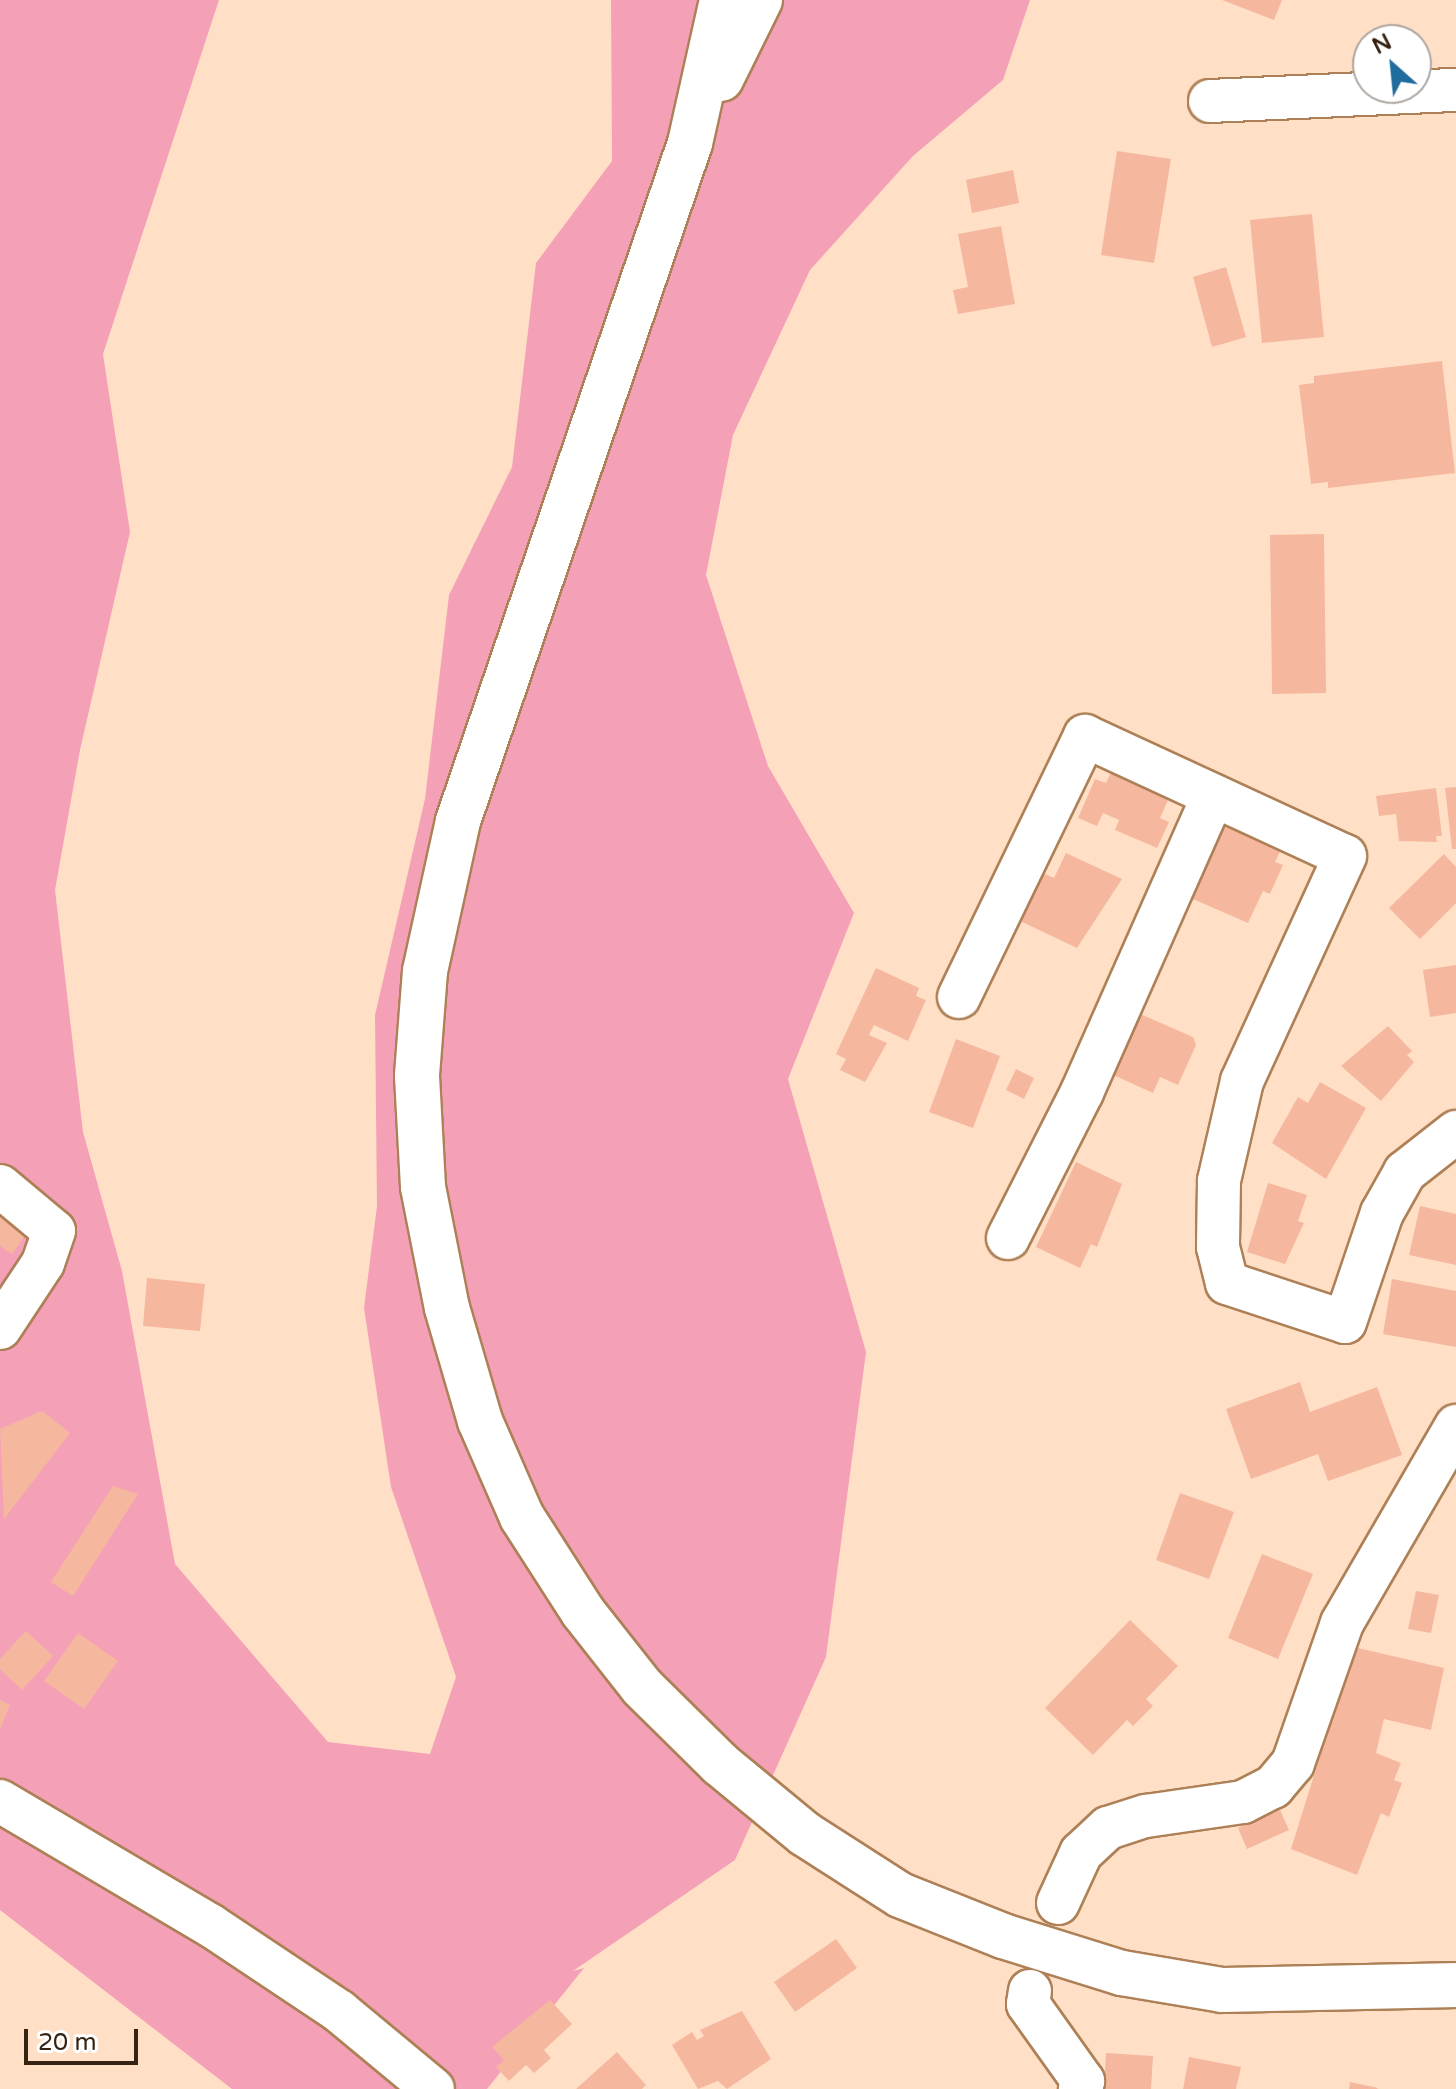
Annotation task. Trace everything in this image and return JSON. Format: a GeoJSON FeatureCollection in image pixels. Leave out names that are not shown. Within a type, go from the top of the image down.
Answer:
{"type":"FeatureCollection","features":[{"type":"Feature","properties":{"kind":"highway"},"geometry":{"type":"LineString","coordinates":[[722,0],[690,143],[458,821],[425,971],[417,1076],[423,1187],[447,1308],[480,1421],[522,1517],[583,1612],[642,1687],[720,1764],[805,1834],[900,1895],[1003,1936],[1122,1973],[1222,1990],[1456,1985]]}},
{"type":"Feature","properties":{"kind":"highway"},"geometry":{"type":"LineString","coordinates":[[690,143],[760,0]]}},
{"type":"Feature","properties":{"kind":"street"},"geometry":{"type":"LineString","coordinates":[[1210,101],[1456,90]]}},
{"type":"Feature","properties":{"kind":"street"},"geometry":{"type":"LineString","coordinates":[[959,997],[1085,736],[1345,856],[1242,1081],[1219,1181],[1218,1247],[1227,1283],[1345,1322],[1390,1199],[1405,1172],[1456,1132]]}},
{"type":"Feature","properties":{"kind":"street"},"geometry":{"type":"LineString","coordinates":[[1008,1238],[1082,1092],[1213,796]]}},
{"type":"Feature","properties":{"kind":"street"},"geometry":{"type":"LineString","coordinates":[[0,1186],[54,1231],[43,1263],[0,1328]]}},
{"type":"Feature","properties":{"kind":"street"},"geometry":{"type":"LineString","coordinates":[[1058,1903],[1081,1853],[1108,1828],[1146,1816],[1243,1802],[1273,1787],[1293,1763],[1342,1623],[1456,1426]]}},
{"type":"Feature","properties":{"kind":"street"},"geometry":{"type":"LineString","coordinates":[[0,1801],[210,1925],[339,2011],[433,2089]]}},
{"type":"Feature","properties":{"kind":"street"},"geometry":{"type":"LineString","coordinates":[[1030,1991],[1028,2004],[1083,2081],[1080,2089]]}},
{"type":"Feature","properties":{"kind":"shaded area"},"geometry":{"type":"Polygon","coordinates":[[[0,0],[219,0],[103,354],[130,532],[80,750],[55,890],[83,1132],[122,1271],[175,1564],[328,1742],[430,1754],[456,1677],[391,1487],[364,1308],[377,1206],[375,1015],[425,799],[449,595],[512,467],[536,263],[612,161],[611,0],[1030,0],[1003,80],[913,156],[810,270],[733,435],[706,575],[768,766],[854,913],[788,1079],[866,1352],[826,1657],[735,1860],[573,1971],[584,1968],[487,2089],[232,2089],[0,1910],[0,0]]]}},
{"type":"Feature","properties":{"kind":"building"},"geometry":{"type":"Polygon","coordinates":[[[1222,0],[1282,0],[1274,20],[1222,0]]]}},
{"type":"Feature","properties":{"kind":"building"},"geometry":{"type":"Polygon","coordinates":[[[1117,151],[1171,159],[1154,263],[1101,255],[1117,151]]]}},
{"type":"Feature","properties":{"kind":"building"},"geometry":{"type":"Polygon","coordinates":[[[1013,170],[1019,203],[972,213],[966,180],[1013,170]]]}},
{"type":"Feature","properties":{"kind":"building"},"geometry":{"type":"Polygon","coordinates":[[[1312,214],[1324,337],[1262,343],[1250,220],[1312,214]]]}},
{"type":"Feature","properties":{"kind":"building"},"geometry":{"type":"Polygon","coordinates":[[[1001,226],[1015,304],[958,314],[953,290],[968,287],[958,234],[1001,226]]]}},
{"type":"Feature","properties":{"kind":"building"},"geometry":{"type":"Polygon","coordinates":[[[1226,267],[1246,337],[1212,347],[1193,277],[1226,267]]]}},
{"type":"Feature","properties":{"kind":"building"},"geometry":{"type":"Polygon","coordinates":[[[1442,361],[1455,473],[1328,488],[1328,482],[1311,484],[1299,385],[1314,383],[1314,376],[1442,361]]]}},
{"type":"Feature","properties":{"kind":"building"},"geometry":{"type":"Polygon","coordinates":[[[1324,534],[1326,693],[1272,694],[1270,535],[1324,534]]]}},
{"type":"Feature","properties":{"kind":"building"},"geometry":{"type":"Polygon","coordinates":[[[1112,770],[1170,796],[1160,818],[1169,822],[1157,848],[1115,830],[1119,820],[1103,813],[1097,826],[1078,818],[1095,779],[1106,783],[1112,770]]]}},
{"type":"Feature","properties":{"kind":"building"},"geometry":{"type":"Polygon","coordinates":[[[1456,787],[1456,849],[1452,849],[1445,788],[1456,787]]]}},
{"type":"Feature","properties":{"kind":"building"},"geometry":{"type":"Polygon","coordinates":[[[1436,788],[1442,836],[1436,836],[1437,842],[1399,841],[1396,814],[1379,816],[1376,796],[1436,788]]]}},
{"type":"Feature","properties":{"kind":"building"},"geometry":{"type":"Polygon","coordinates":[[[1221,818],[1283,845],[1275,862],[1283,865],[1270,894],[1263,891],[1248,923],[1186,896],[1221,818]]]}},
{"type":"Feature","properties":{"kind":"building"},"geometry":{"type":"Polygon","coordinates":[[[1066,853],[1122,879],[1077,948],[1014,918],[1043,873],[1054,878],[1066,853]]]}},
{"type":"Feature","properties":{"kind":"building"},"geometry":{"type":"Polygon","coordinates":[[[1444,854],[1456,867],[1456,903],[1420,939],[1389,908],[1444,854]]]}},
{"type":"Feature","properties":{"kind":"building"},"geometry":{"type":"Polygon","coordinates":[[[1456,965],[1456,1013],[1430,1017],[1423,970],[1456,965]]]}},
{"type":"Feature","properties":{"kind":"building"},"geometry":{"type":"Polygon","coordinates":[[[876,968],[919,988],[916,996],[926,1000],[908,1041],[874,1025],[869,1035],[887,1043],[865,1082],[840,1070],[846,1059],[836,1054],[876,968]]]}},
{"type":"Feature","properties":{"kind":"building"},"geometry":{"type":"Polygon","coordinates":[[[1138,1013],[1193,1037],[1196,1045],[1178,1085],[1160,1077],[1153,1093],[1111,1074],[1138,1013]]]}},
{"type":"Feature","properties":{"kind":"building"},"geometry":{"type":"Polygon","coordinates":[[[1388,1026],[1412,1051],[1407,1055],[1414,1062],[1381,1101],[1341,1066],[1388,1026]]]}},
{"type":"Feature","properties":{"kind":"building"},"geometry":{"type":"Polygon","coordinates":[[[956,1039],[1000,1056],[973,1128],[929,1112],[956,1039]]]}},
{"type":"Feature","properties":{"kind":"building"},"geometry":{"type":"Polygon","coordinates":[[[1016,1069],[1034,1078],[1024,1099],[1006,1090],[1016,1069]]]}},
{"type":"Feature","properties":{"kind":"building"},"geometry":{"type":"Polygon","coordinates":[[[1320,1082],[1366,1108],[1326,1179],[1272,1143],[1298,1097],[1308,1103],[1320,1082]]]}},
{"type":"Feature","properties":{"kind":"building"},"geometry":{"type":"Polygon","coordinates":[[[1076,1162],[1122,1184],[1097,1247],[1091,1244],[1080,1268],[1036,1247],[1076,1162]]]}},
{"type":"Feature","properties":{"kind":"building"},"geometry":{"type":"Polygon","coordinates":[[[1268,1183],[1307,1195],[1298,1221],[1304,1223],[1285,1264],[1247,1252],[1268,1183]]]}},
{"type":"Feature","properties":{"kind":"building"},"geometry":{"type":"Polygon","coordinates":[[[0,1205],[31,1227],[12,1254],[0,1246],[0,1205]]]}},
{"type":"Feature","properties":{"kind":"building"},"geometry":{"type":"Polygon","coordinates":[[[1420,1206],[1456,1214],[1456,1265],[1409,1255],[1420,1206]]]}},
{"type":"Feature","properties":{"kind":"building"},"geometry":{"type":"Polygon","coordinates":[[[147,1278],[205,1284],[200,1331],[143,1326],[147,1278]]]}},
{"type":"Feature","properties":{"kind":"building"},"geometry":{"type":"Polygon","coordinates":[[[1392,1279],[1456,1291],[1456,1347],[1383,1334],[1392,1279]]]}},
{"type":"Feature","properties":{"kind":"building"},"geometry":{"type":"Polygon","coordinates":[[[1300,1382],[1310,1412],[1377,1387],[1402,1455],[1328,1481],[1318,1454],[1251,1479],[1226,1409],[1300,1382]]]}},
{"type":"Feature","properties":{"kind":"building"},"geometry":{"type":"Polygon","coordinates":[[[42,1411],[70,1433],[4,1519],[0,1429],[42,1411]]]}},
{"type":"Feature","properties":{"kind":"building"},"geometry":{"type":"Polygon","coordinates":[[[113,1486],[138,1494],[73,1596],[51,1582],[113,1486]]]}},
{"type":"Feature","properties":{"kind":"building"},"geometry":{"type":"Polygon","coordinates":[[[1180,1493],[1234,1512],[1209,1579],[1156,1560],[1180,1493]]]}},
{"type":"Feature","properties":{"kind":"building"},"geometry":{"type":"Polygon","coordinates":[[[1262,1554],[1313,1574],[1278,1659],[1228,1638],[1262,1554]]]}},
{"type":"Feature","properties":{"kind":"building"},"geometry":{"type":"Polygon","coordinates":[[[1416,1591],[1439,1595],[1431,1633],[1408,1629],[1416,1591]]]}},
{"type":"Feature","properties":{"kind":"building"},"geometry":{"type":"Polygon","coordinates":[[[1130,1620],[1178,1666],[1146,1699],[1153,1706],[1133,1726],[1127,1720],[1093,1755],[1045,1708],[1130,1620]]]}},
{"type":"Feature","properties":{"kind":"building"},"geometry":{"type":"Polygon","coordinates":[[[26,1631],[53,1656],[22,1690],[0,1669],[0,1659],[26,1631]]]}},
{"type":"Feature","properties":{"kind":"building"},"geometry":{"type":"Polygon","coordinates":[[[78,1633],[118,1661],[84,1709],[44,1681],[78,1633]]]}},
{"type":"Feature","properties":{"kind":"building"},"geometry":{"type":"Polygon","coordinates":[[[1354,1647],[1444,1668],[1431,1730],[1384,1719],[1376,1753],[1401,1763],[1394,1780],[1402,1783],[1389,1817],[1381,1813],[1357,1875],[1291,1849],[1354,1647]]]}},
{"type":"Feature","properties":{"kind":"building"},"geometry":{"type":"Polygon","coordinates":[[[0,1700],[10,1705],[0,1729],[0,1700]]]}},
{"type":"Feature","properties":{"kind":"building"},"geometry":{"type":"Polygon","coordinates":[[[1280,1810],[1289,1830],[1247,1849],[1238,1828],[1280,1810]]]}},
{"type":"Feature","properties":{"kind":"building"},"geometry":{"type":"Polygon","coordinates":[[[836,1939],[857,1968],[795,2012],[774,1982],[836,1939]]]}},
{"type":"Feature","properties":{"kind":"building"},"geometry":{"type":"Polygon","coordinates":[[[550,2000],[572,2024],[544,2050],[551,2058],[534,2073],[526,2065],[509,2081],[496,2067],[504,2060],[492,2047],[550,2000]]]}},
{"type":"Feature","properties":{"kind":"building"},"geometry":{"type":"Polygon","coordinates":[[[742,2011],[771,2059],[727,2089],[718,2081],[698,2089],[672,2045],[692,2032],[697,2040],[704,2036],[700,2030],[742,2011]]]}},
{"type":"Feature","properties":{"kind":"building"},"geometry":{"type":"Polygon","coordinates":[[[617,2052],[646,2085],[642,2089],[576,2089],[617,2052]]]}},
{"type":"Feature","properties":{"kind":"building"},"geometry":{"type":"Polygon","coordinates":[[[1106,2053],[1153,2056],[1151,2089],[1104,2089],[1106,2053]]]}},
{"type":"Feature","properties":{"kind":"building"},"geometry":{"type":"Polygon","coordinates":[[[1189,2057],[1241,2067],[1236,2089],[1183,2089],[1189,2057]]]}},
{"type":"Feature","properties":{"kind":"building"},"geometry":{"type":"Polygon","coordinates":[[[1350,2082],[1378,2088],[1349,2089],[1350,2082]]]}}]}
